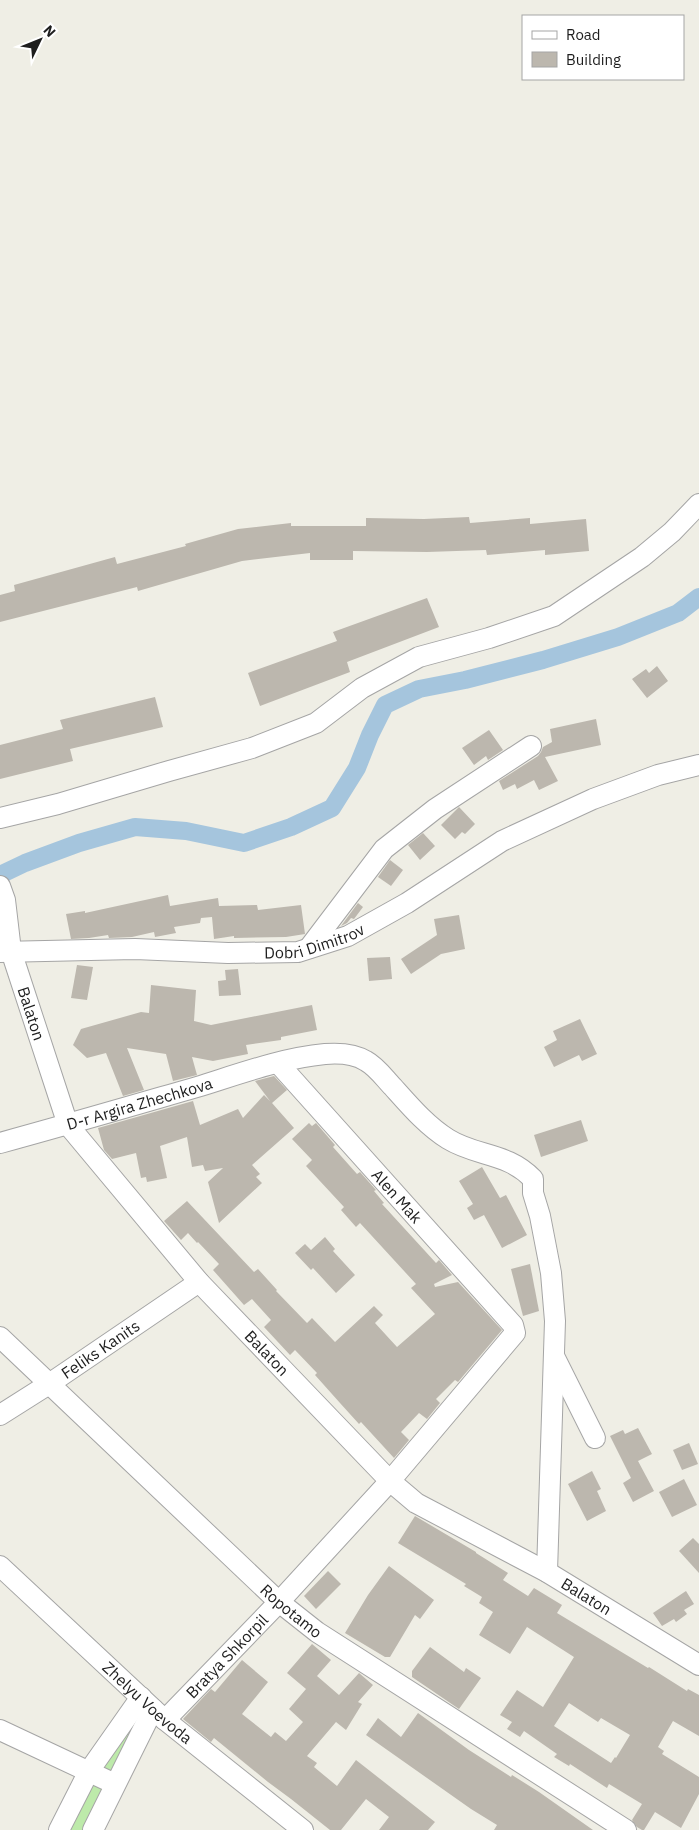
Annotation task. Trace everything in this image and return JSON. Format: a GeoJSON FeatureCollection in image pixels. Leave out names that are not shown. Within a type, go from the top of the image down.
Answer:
{"type":"FeatureCollection","features":[{"type":"Feature","properties":{"kind":"street"},"geometry":{"type":"LineString","coordinates":[[0,818],[58,804],[252,748],[316,723],[362,688],[419,657],[489,638],[554,616],[618,574],[672,532],[699,504]]}},
{"type":"Feature","properties":{"kind":"street"},"geometry":{"type":"LineString","coordinates":[[309,948],[384,849],[435,809],[531,746]]}},
{"type":"Feature","properties":{"kind":"street","name":"Dobri Dimitrov"},"geometry":{"type":"LineString","coordinates":[[6,952],[135,949],[228,953],[298,952],[348,936],[413,899],[502,841],[593,800],[658,775],[699,765]]}},
{"type":"Feature","properties":{"kind":"street","name":"Balaton"},"geometry":{"type":"LineString","coordinates":[[2,893],[6,952],[68,1125],[199,1282],[390,1481],[416,1502],[547,1572],[699,1665]]}},
{"type":"Feature","properties":{"kind":"street","name":"D-r Argira Zhechkova"},"geometry":{"type":"LineString","coordinates":[[0,1143],[68,1125],[278,1063],[326,1054],[348,1055],[366,1061],[381,1074],[410,1106],[450,1140],[511,1162],[524,1169],[533,1179],[533,1193],[540,1216],[550,1273],[555,1321],[547,1572]]}},
{"type":"Feature","properties":{"kind":"street","name":"Alen Mak"},"geometry":{"type":"LineString","coordinates":[[278,1063],[513,1325],[515,1330]]}},
{"type":"Feature","properties":{"kind":"street","name":"Feliks Kanits"},"geometry":{"type":"LineString","coordinates":[[0,1415],[50,1384],[199,1282]]}},
{"type":"Feature","properties":{"kind":"street","name":"Bratya Shkorpil"},"geometry":{"type":"LineString","coordinates":[[59,1830],[89,1771],[153,1709],[279,1602],[390,1481],[512,1337],[515,1330]]}},
{"type":"Feature","properties":{"kind":"street","name":"Ropotamo"},"geometry":{"type":"LineString","coordinates":[[0,1337],[279,1602],[317,1632],[626,1830]]}},
{"type":"Feature","properties":{"kind":"street"},"geometry":{"type":"LineString","coordinates":[[554,1356],[595,1438]]}},
{"type":"Feature","properties":{"kind":"street","name":"Zhelyu Voevoda"},"geometry":{"type":"LineString","coordinates":[[0,1566],[153,1709],[303,1830]]}},
{"type":"Feature","properties":{"kind":"street","name":"Bratya Shkorpil"},"geometry":{"type":"LineString","coordinates":[[94,1830],[153,1709]]}},
{"type":"Feature","properties":{"kind":"street"},"geometry":{"type":"LineString","coordinates":[[0,1730],[116,1784]]}},
{"type":"Feature","properties":{"kind":"green space"},"geometry":{"type":"Polygon","coordinates":[[[141,1697],[115,1784],[93,1830],[59,1830],[141,1697]]]}},
{"type":"Feature","properties":{"kind":"building"},"geometry":{"type":"Polygon","coordinates":[[[469,517],[470,523],[530,518],[530,524],[586,519],[589,551],[545,555],[545,550],[487,555],[486,550],[427,552],[353,551],[353,560],[310,560],[310,553],[242,561],[138,591],[137,587],[0,622],[0,595],[15,591],[14,585],[115,557],[117,564],[186,546],[185,544],[238,529],[291,523],[291,526],[366,526],[366,518],[424,519],[469,517]]]}},
{"type":"Feature","properties":{"kind":"building"},"geometry":{"type":"Polygon","coordinates":[[[427,598],[439,627],[347,662],[350,672],[260,706],[248,673],[337,641],[333,632],[427,598]]]}},
{"type":"Feature","properties":{"kind":"building"},"geometry":{"type":"Polygon","coordinates":[[[657,666],[668,681],[647,698],[632,679],[646,669],[649,673],[657,666]]]}},
{"type":"Feature","properties":{"kind":"building"},"geometry":{"type":"Polygon","coordinates":[[[155,697],[163,727],[70,749],[73,761],[0,779],[0,745],[63,729],[60,720],[155,697]]]}},
{"type":"Feature","properties":{"kind":"building"},"geometry":{"type":"Polygon","coordinates":[[[596,719],[601,745],[545,757],[558,781],[539,790],[534,780],[517,789],[515,784],[503,790],[499,781],[538,756],[543,747],[552,742],[550,729],[596,719]]]}},
{"type":"Feature","properties":{"kind":"building"},"geometry":{"type":"Polygon","coordinates":[[[489,730],[503,750],[488,760],[486,756],[474,765],[462,748],[489,730]]]}},
{"type":"Feature","properties":{"kind":"building"},"geometry":{"type":"Polygon","coordinates":[[[459,807],[475,824],[465,834],[462,832],[455,839],[441,825],[459,807]]]}},
{"type":"Feature","properties":{"kind":"building"},"geometry":{"type":"Polygon","coordinates":[[[423,833],[435,846],[420,860],[408,845],[423,833]]]}},
{"type":"Feature","properties":{"kind":"building"},"geometry":{"type":"Polygon","coordinates":[[[390,860],[403,870],[391,886],[378,877],[390,860]]]}},
{"type":"Feature","properties":{"kind":"building"},"geometry":{"type":"Polygon","coordinates":[[[168,895],[170,906],[218,898],[219,906],[257,905],[258,910],[301,905],[305,934],[286,937],[234,938],[234,936],[214,939],[212,917],[201,918],[200,923],[174,927],[176,933],[155,937],[154,932],[132,937],[109,938],[108,935],[71,939],[66,914],[85,911],[85,913],[168,895]]]}},
{"type":"Feature","properties":{"kind":"building"},"geometry":{"type":"Polygon","coordinates":[[[358,903],[363,907],[354,919],[351,918],[341,926],[358,903]]]}},
{"type":"Feature","properties":{"kind":"building"},"geometry":{"type":"Polygon","coordinates":[[[459,915],[465,949],[441,954],[411,974],[401,959],[437,935],[434,919],[459,915]]]}},
{"type":"Feature","properties":{"kind":"building"},"geometry":{"type":"Polygon","coordinates":[[[390,957],[392,979],[369,981],[367,958],[390,957]]]}},
{"type":"Feature","properties":{"kind":"building"},"geometry":{"type":"Polygon","coordinates":[[[77,965],[93,967],[87,1000],[71,998],[77,965]]]}},
{"type":"Feature","properties":{"kind":"building"},"geometry":{"type":"Polygon","coordinates":[[[238,969],[241,995],[219,996],[218,981],[226,980],[225,970],[238,969]]]}},
{"type":"Feature","properties":{"kind":"building"},"geometry":{"type":"Polygon","coordinates":[[[151,985],[196,990],[194,1021],[211,1025],[312,1005],[317,1030],[281,1037],[281,1040],[246,1045],[248,1054],[213,1061],[192,1057],[197,1075],[173,1081],[166,1054],[127,1048],[144,1090],[123,1096],[106,1053],[87,1058],[73,1045],[81,1029],[141,1012],[149,1013],[151,985]]]}},
{"type":"Feature","properties":{"kind":"building"},"geometry":{"type":"Polygon","coordinates":[[[580,1019],[597,1054],[582,1061],[579,1055],[554,1067],[544,1047],[557,1040],[553,1031],[580,1019]]]}},
{"type":"Feature","properties":{"kind":"building"},"geometry":{"type":"Polygon","coordinates":[[[274,1076],[287,1090],[272,1103],[294,1128],[252,1165],[260,1174],[256,1177],[262,1183],[219,1223],[208,1182],[223,1168],[205,1171],[203,1165],[192,1167],[187,1137],[160,1146],[167,1178],[147,1182],[146,1177],[141,1178],[136,1153],[112,1159],[104,1150],[98,1128],[193,1101],[200,1125],[238,1109],[243,1118],[264,1095],[270,1101],[255,1081],[274,1076]]]}},
{"type":"Feature","properties":{"kind":"building"},"geometry":{"type":"Polygon","coordinates":[[[581,1120],[588,1141],[541,1157],[534,1135],[581,1120]]]}},
{"type":"Feature","properties":{"kind":"building"},"geometry":{"type":"Polygon","coordinates":[[[309,1123],[312,1126],[316,1123],[335,1145],[333,1147],[357,1174],[360,1172],[376,1190],[374,1191],[384,1203],[382,1204],[436,1263],[439,1260],[452,1275],[434,1284],[435,1287],[458,1282],[502,1330],[458,1382],[455,1380],[436,1399],[440,1403],[427,1419],[419,1413],[401,1432],[409,1440],[394,1458],[361,1422],[359,1424],[315,1375],[317,1373],[295,1350],[290,1355],[264,1327],[271,1320],[252,1299],[244,1305],[213,1270],[219,1264],[198,1242],[188,1233],[181,1240],[164,1221],[187,1201],[254,1272],[258,1269],[307,1323],[312,1318],[335,1342],[374,1306],[383,1315],[375,1323],[397,1347],[435,1314],[411,1288],[416,1284],[360,1223],[356,1227],[341,1210],[344,1207],[306,1166],[312,1160],[292,1139],[309,1123]]]}},
{"type":"Feature","properties":{"kind":"building"},"geometry":{"type":"Polygon","coordinates":[[[482,1167],[500,1198],[506,1195],[527,1235],[502,1248],[484,1215],[474,1220],[467,1208],[473,1204],[459,1181],[482,1167]]]}},
{"type":"Feature","properties":{"kind":"building"},"geometry":{"type":"Polygon","coordinates":[[[325,1237],[335,1249],[333,1251],[355,1275],[336,1293],[313,1268],[311,1270],[295,1253],[305,1244],[311,1250],[325,1237]]]}},
{"type":"Feature","properties":{"kind":"building"},"geometry":{"type":"Polygon","coordinates":[[[530,1264],[539,1311],[523,1316],[511,1269],[530,1264]]]}},
{"type":"Feature","properties":{"kind":"building"},"geometry":{"type":"Polygon","coordinates":[[[638,1428],[652,1454],[638,1461],[654,1491],[633,1502],[623,1483],[631,1478],[610,1436],[623,1430],[625,1434],[638,1428]]]}},
{"type":"Feature","properties":{"kind":"building"},"geometry":{"type":"Polygon","coordinates":[[[689,1443],[698,1464],[682,1470],[673,1450],[689,1443]]]}},
{"type":"Feature","properties":{"kind":"building"},"geometry":{"type":"Polygon","coordinates":[[[592,1471],[601,1489],[597,1491],[606,1511],[587,1521],[568,1484],[592,1471]]]}},
{"type":"Feature","properties":{"kind":"building"},"geometry":{"type":"Polygon","coordinates":[[[684,1479],[697,1505],[672,1517],[659,1492],[684,1479]]]}},
{"type":"Feature","properties":{"kind":"building"},"geometry":{"type":"Polygon","coordinates":[[[415,1516],[508,1573],[503,1580],[528,1596],[534,1588],[562,1605],[557,1613],[687,1691],[688,1689],[699,1695],[699,1736],[673,1721],[658,1747],[664,1751],[662,1754],[699,1777],[699,1794],[681,1828],[655,1812],[644,1830],[642,1830],[632,1820],[642,1804],[609,1784],[607,1788],[570,1764],[569,1766],[554,1757],[557,1754],[524,1731],[520,1737],[507,1729],[512,1722],[500,1715],[517,1690],[543,1707],[574,1657],[527,1627],[510,1654],[479,1635],[493,1612],[479,1603],[482,1597],[464,1586],[466,1584],[398,1543],[415,1516]],[[569,1703],[554,1726],[611,1763],[630,1735],[601,1718],[598,1722],[569,1703]]]}},
{"type":"Feature","properties":{"kind":"building"},"geometry":{"type":"Polygon","coordinates":[[[693,1538],[699,1544],[699,1573],[679,1551],[693,1538]]]}},
{"type":"Feature","properties":{"kind":"building"},"geometry":{"type":"Polygon","coordinates":[[[389,1566],[434,1600],[420,1619],[415,1615],[390,1657],[385,1657],[345,1633],[368,1595],[389,1566]]]}},
{"type":"Feature","properties":{"kind":"building"},"geometry":{"type":"Polygon","coordinates":[[[328,1571],[341,1584],[316,1609],[304,1596],[328,1571]]]}},
{"type":"Feature","properties":{"kind":"building"},"geometry":{"type":"Polygon","coordinates":[[[686,1591],[694,1604],[684,1610],[687,1614],[676,1622],[674,1619],[662,1626],[653,1613],[686,1591]]]}},
{"type":"Feature","properties":{"kind":"building"},"geometry":{"type":"Polygon","coordinates":[[[312,1644],[331,1660],[317,1676],[339,1695],[359,1673],[373,1685],[358,1702],[362,1704],[346,1730],[336,1722],[307,1756],[317,1763],[314,1767],[337,1786],[356,1760],[435,1822],[428,1830],[379,1830],[389,1817],[366,1799],[341,1830],[330,1830],[214,1738],[211,1742],[183,1719],[211,1689],[215,1692],[242,1660],[268,1682],[242,1714],[271,1737],[275,1732],[286,1741],[303,1722],[289,1709],[306,1689],[287,1673],[312,1644]]]}},
{"type":"Feature","properties":{"kind":"building"},"geometry":{"type":"Polygon","coordinates":[[[430,1647],[464,1672],[466,1668],[481,1678],[459,1709],[412,1677],[412,1671],[430,1647]]]}},
{"type":"Feature","properties":{"kind":"building"},"geometry":{"type":"Polygon","coordinates":[[[418,1713],[469,1750],[511,1777],[512,1775],[539,1792],[593,1830],[494,1830],[497,1825],[471,1809],[366,1735],[378,1718],[401,1737],[418,1713]]]}},
{"type":"Feature","properties":{"kind":"waterway"},"geometry":{"type":"LineString","coordinates":[[0,875],[25,863],[79,843],[135,827],[186,831],[244,843],[291,827],[332,808],[357,768],[370,735],[385,705],[419,689],[465,680],[543,660],[618,637],[678,613],[699,597]]}}]}
